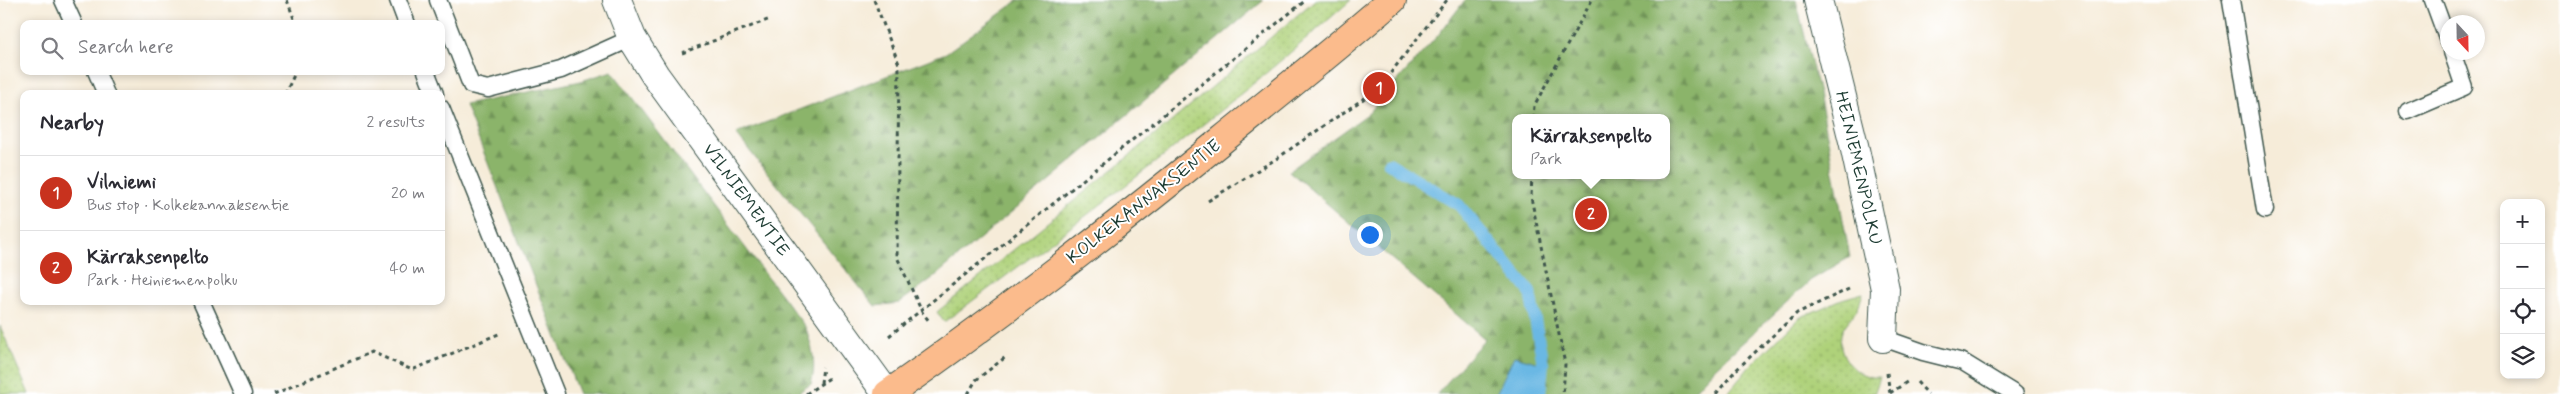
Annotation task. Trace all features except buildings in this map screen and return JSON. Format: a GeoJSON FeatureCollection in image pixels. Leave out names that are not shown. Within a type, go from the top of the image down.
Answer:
{"type":"FeatureCollection","features":[{"type":"Feature","properties":{"kind":"main road","name":"KOLKEKANNAKSENTIE"},"geometry":{"type":"LineString","coordinates":[[887,394],[952,350],[1108,233],[1392,0]]}},
{"type":"Feature","properties":{"kind":"street","name":"VILNIEMENTIE"},"geometry":{"type":"LineString","coordinates":[[617,0],[632,38],[655,75],[887,394]]}},
{"type":"Feature","properties":{"kind":"street","name":"HEINIEMENPOLKU"},"geometry":{"type":"LineString","coordinates":[[1818,0],[1854,144],[1883,277],[1885,289],[1883,338]]}},
{"type":"Feature","properties":{"kind":"lane"},"geometry":{"type":"LineString","coordinates":[[63,0],[72,20]]}},
{"type":"Feature","properties":{"kind":"lane"},"geometry":{"type":"LineString","coordinates":[[398,0],[406,20]]}},
{"type":"Feature","properties":{"kind":"lane"},"geometry":{"type":"LineString","coordinates":[[438,0],[471,85],[488,89],[561,70],[632,38]]}},
{"type":"Feature","properties":{"kind":"lane"},"geometry":{"type":"LineString","coordinates":[[2231,0],[2265,210]]}},
{"type":"Feature","properties":{"kind":"lane"},"geometry":{"type":"LineString","coordinates":[[2433,0],[2440,19]]}},
{"type":"Feature","properties":{"kind":"lane"},"geometry":{"type":"LineString","coordinates":[[2408,111],[2464,87],[2455,60]]}},
{"type":"Feature","properties":{"kind":"lane"},"geometry":{"type":"LineString","coordinates":[[98,75],[104,90]]}},
{"type":"Feature","properties":{"kind":"lane"},"geometry":{"type":"LineString","coordinates":[[428,75],[433,90]]}},
{"type":"Feature","properties":{"kind":"lane"},"geometry":{"type":"LineString","coordinates":[[445,118],[556,394]]}},
{"type":"Feature","properties":{"kind":"lane"},"geometry":{"type":"LineString","coordinates":[[203,305],[243,394]]}},
{"type":"Feature","properties":{"kind":"lane"},"geometry":{"type":"LineString","coordinates":[[1883,338],[1923,352],[1963,362],[2015,394]]}},
{"type":"Feature","properties":{"kind":"path"},"geometry":{"type":"LineString","coordinates":[[286,0],[294,20]]}},
{"type":"Feature","properties":{"kind":"path"},"geometry":{"type":"LineString","coordinates":[[874,0],[899,64],[897,257],[922,312]]}},
{"type":"Feature","properties":{"kind":"path"},"geometry":{"type":"LineString","coordinates":[[806,394],[922,312],[1306,0]]}},
{"type":"Feature","properties":{"kind":"path"},"geometry":{"type":"LineString","coordinates":[[1203,204],[1276,159],[1379,88],[1447,0]]}},
{"type":"Feature","properties":{"kind":"path"},"geometry":{"type":"LineString","coordinates":[[1533,114],[1534,106],[1592,0]]}},
{"type":"Feature","properties":{"kind":"path"},"geometry":{"type":"LineString","coordinates":[[679,54],[770,19]]}},
{"type":"Feature","properties":{"kind":"path"},"geometry":{"type":"LineString","coordinates":[[287,90],[294,75]]}},
{"type":"Feature","properties":{"kind":"path"},"geometry":{"type":"LineString","coordinates":[[1532,179],[1531,197],[1565,364],[1563,394]]}},
{"type":"Feature","properties":{"kind":"path"},"geometry":{"type":"LineString","coordinates":[[1716,394],[1735,371],[1797,313],[1836,294],[1883,277]]}},
{"type":"Feature","properties":{"kind":"path"},"geometry":{"type":"LineString","coordinates":[[274,394],[372,352],[412,370],[527,323]]}},
{"type":"Feature","properties":{"kind":"path"},"geometry":{"type":"LineString","coordinates":[[968,394],[976,380],[1015,350]]}},
{"type":"Feature","properties":{"kind":"green space"},"geometry":{"type":"Polygon","coordinates":[[[1019,0],[1264,0],[934,277],[899,303],[875,306],[736,134],[946,53],[1019,0]]]}},
{"type":"Feature","properties":{"kind":"green space"},"geometry":{"type":"Polygon","coordinates":[[[1315,0],[1351,0],[1202,125],[1100,205],[944,322],[937,312],[1166,126],[1315,0]]]}},
{"type":"Feature","properties":{"kind":"green space"},"geometry":{"type":"Polygon","coordinates":[[[1465,0],[1796,0],[1820,98],[1850,257],[1811,280],[1716,367],[1691,394],[1437,394],[1485,339],[1289,171],[1369,113],[1439,34],[1465,0]]]}},
{"type":"Feature","properties":{"kind":"green space"},"geometry":{"type":"Polygon","coordinates":[[[612,71],[806,328],[813,356],[813,377],[811,384],[796,394],[579,394],[465,105],[581,81],[612,71]]]}},
{"type":"Feature","properties":{"kind":"green space"},"geometry":{"type":"Polygon","coordinates":[[[1863,293],[1856,311],[1842,331],[1840,340],[1844,356],[1849,364],[1863,374],[1871,377],[1880,377],[1874,394],[1727,394],[1750,366],[1799,318],[1842,299],[1863,293]]]}},
{"type":"Feature","properties":{"kind":"green space"},"geometry":{"type":"Polygon","coordinates":[[[0,326],[29,394],[0,394],[0,326]]]}},
{"type":"Feature","properties":{"kind":"water"},"geometry":{"type":"Polygon","coordinates":[[[1514,356],[1543,364],[1540,394],[1496,394],[1514,356]]]}},
{"type":"Feature","properties":{"kind":"waterway"},"geometry":{"type":"LineString","coordinates":[[1389,163],[1459,205],[1530,292],[1543,364],[1540,394]]}},
{"type":"Feature","properties":{"kind":"place","name":"Vilniemi"},"geometry":{"type":"Point","coordinates":[1379,88]}},
{"type":"Feature","properties":{"kind":"place","name":"Kärraksenpelto"},"geometry":{"type":"Point","coordinates":[1591,214]}}]}
